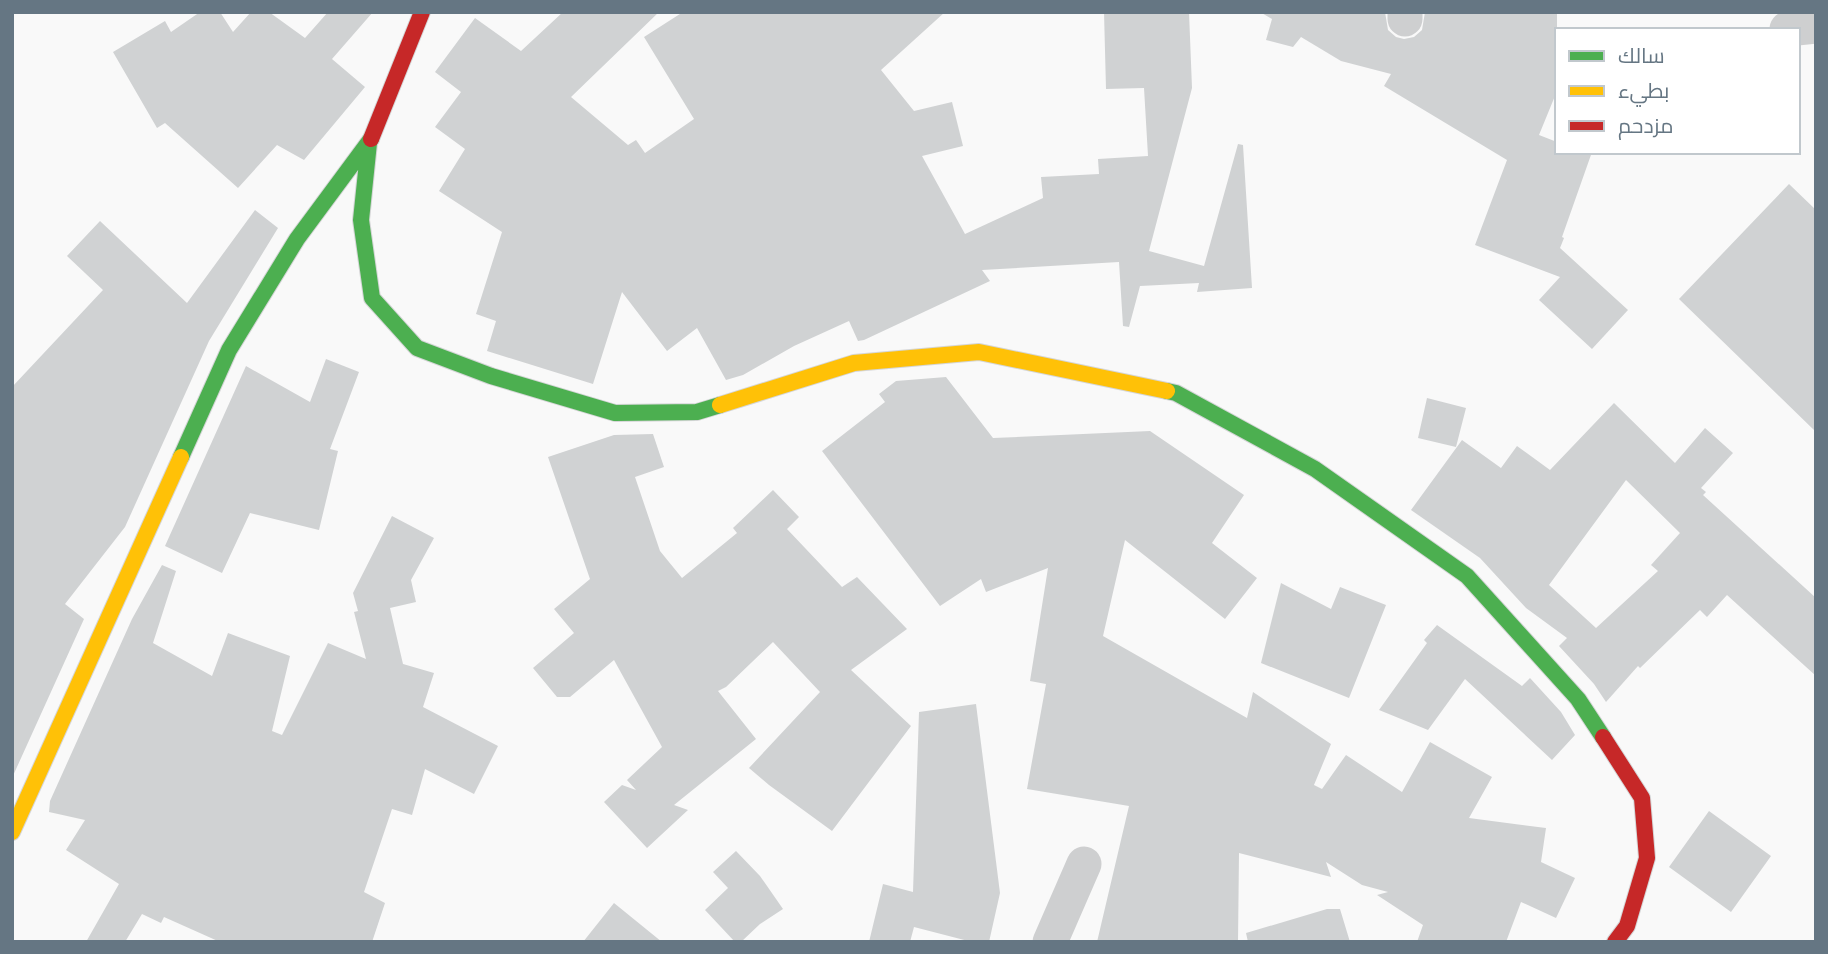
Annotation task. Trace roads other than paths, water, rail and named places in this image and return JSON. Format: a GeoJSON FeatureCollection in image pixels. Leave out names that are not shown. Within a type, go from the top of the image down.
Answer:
{"type":"FeatureCollection","features":[{"type":"Feature","properties":{"kind":"street"},"geometry":{"type":"LineString","coordinates":[[12,832],[229,350],[297,239],[369,143],[422,12]]}},
{"type":"Feature","properties":{"kind":"street"},"geometry":{"type":"LineString","coordinates":[[1797,28],[1816,26]]}},
{"type":"Feature","properties":{"kind":"street"},"geometry":{"type":"LineString","coordinates":[[369,143],[361,220],[372,298],[416,348],[491,376],[615,413],[696,412],[854,363],[979,352],[1176,393],[1315,469],[1467,576],[1578,699],[1642,798],[1647,858],[1627,926],[1615,942]]}},
{"type":"Feature","properties":{"kind":"street"},"geometry":{"type":"LineString","coordinates":[[1050,942],[1084,864]]}}]}
